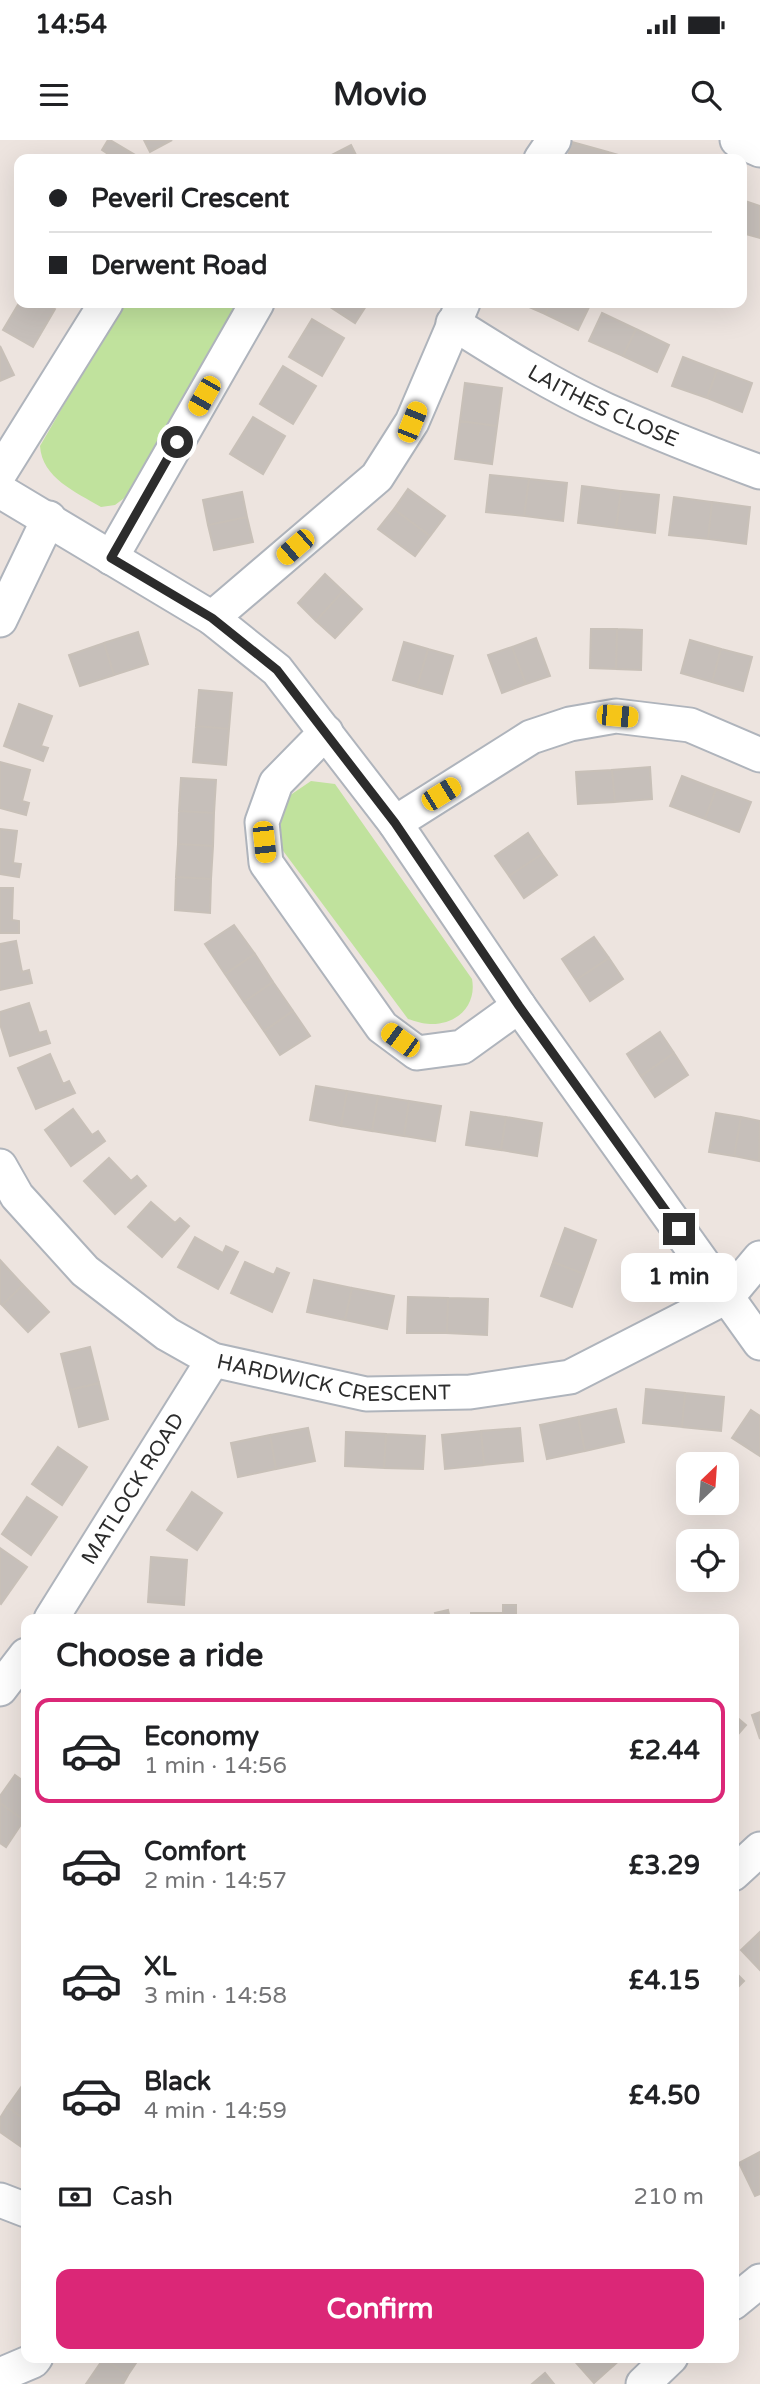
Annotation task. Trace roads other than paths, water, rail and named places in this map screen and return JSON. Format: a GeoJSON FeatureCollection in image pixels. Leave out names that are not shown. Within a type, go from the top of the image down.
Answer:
{"type":"FeatureCollection","features":[{"type":"Feature","properties":{"kind":"street"},"geometry":{"type":"LineString","coordinates":[[737,140],[760,150]]}},
{"type":"Feature","properties":{"kind":"street"},"geometry":{"type":"LineString","coordinates":[[0,473],[103,308]]}},
{"type":"Feature","properties":{"kind":"street"},"geometry":{"type":"LineString","coordinates":[[111,558],[254,308]]}},
{"type":"Feature","properties":{"kind":"street","name":"LAITHES CLOSE"},"geometry":{"type":"LineString","coordinates":[[212,618],[377,477],[412,422],[458,313],[537,374],[605,410],[760,472]]}},
{"type":"Feature","properties":{"kind":"street"},"geometry":{"type":"LineString","coordinates":[[0,491],[50,518],[212,618],[277,670],[395,823],[519,1006],[760,1343]]}},
{"type":"Feature","properties":{"kind":"street"},"geometry":{"type":"LineString","coordinates":[[0,620],[50,518]]}},
{"type":"Feature","properties":{"kind":"street"},"geometry":{"type":"LineString","coordinates":[[395,823],[531,737],[570,724],[617,716],[690,725],[760,755]]}},
{"type":"Feature","properties":{"kind":"street"},"geometry":{"type":"LineString","coordinates":[[326,732],[276,783],[262,822],[266,863],[382,1027],[417,1053],[462,1047],[519,1006]]}},
{"type":"Feature","properties":{"kind":"street","name":"HARDWICK CRESCENT"},"geometry":{"type":"LineString","coordinates":[[0,1166],[17,1196],[85,1271],[167,1334],[214,1360],[366,1394],[470,1392],[570,1377],[727,1296]]}},
{"type":"Feature","properties":{"kind":"street"},"geometry":{"type":"LineString","coordinates":[[727,1296],[760,1258]]}},
{"type":"Feature","properties":{"kind":"street","name":"MATLOCK ROAD"},"geometry":{"type":"LineString","coordinates":[[54,1614],[214,1360]]}},
{"type":"Feature","properties":{"kind":"street"},"geometry":{"type":"LineString","coordinates":[[0,1689],[21,1662]]}},
{"type":"Feature","properties":{"kind":"street"},"geometry":{"type":"LineString","coordinates":[[0,2200],[21,2208]]}},
{"type":"Feature","properties":{"kind":"street"},"geometry":{"type":"LineString","coordinates":[[739,2298],[760,2281]]}},
{"type":"Feature","properties":{"kind":"street"},"geometry":{"type":"LineString","coordinates":[[0,2375],[28,2363]]}},
{"type":"Feature","properties":{"kind":"street"},"geometry":{"type":"LineString","coordinates":[[643,2384],[665,2363]]}}]}
